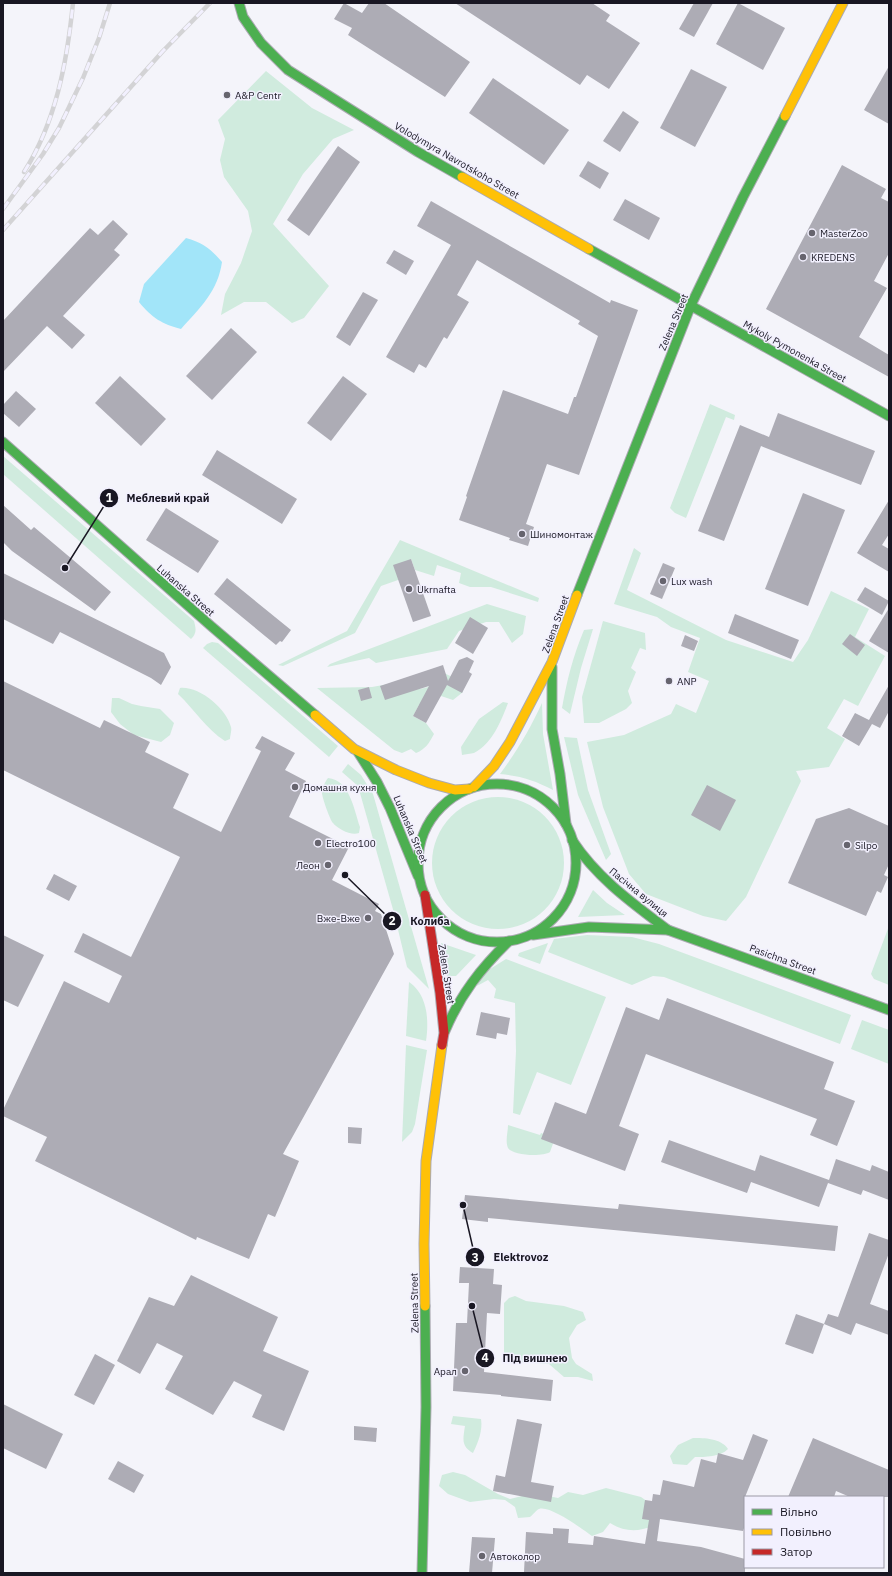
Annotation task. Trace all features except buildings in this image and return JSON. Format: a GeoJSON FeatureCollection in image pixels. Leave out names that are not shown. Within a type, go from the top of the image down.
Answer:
{"type":"FeatureCollection","features":[{"type":"Feature","properties":{"kind":"main road","name":"Volodymyra Navrotskoho Street"},"geometry":{"type":"LineString","coordinates":[[239,3],[243,17],[261,43],[288,70],[418,152],[656,287],[691,305]]}},
{"type":"Feature","properties":{"kind":"main road","name":"Zelena Street"},"geometry":{"type":"LineString","coordinates":[[472,788],[494,766],[510,742],[552,662],[587,568],[691,305],[743,197],[843,3]]}},
{"type":"Feature","properties":{"kind":"main road","name":"Mykoly Pymonenka Street"},"geometry":{"type":"LineString","coordinates":[[691,305],[889,416]]}},
{"type":"Feature","properties":{"kind":"main road","name":"Luhanska Street"},"geometry":{"type":"LineString","coordinates":[[3,442],[211,626],[357,751],[396,770],[429,783],[455,790],[472,788]]}},
{"type":"Feature","properties":{"kind":"main road","name":"Zelena Street"},"geometry":{"type":"LineString","coordinates":[[552,662],[552,729],[560,774],[566,824]]}},
{"type":"Feature","properties":{"kind":"main road","name":"Luhanska Street"},"geometry":{"type":"LineString","coordinates":[[357,751],[378,782],[403,836],[425,895]]}},
{"type":"Feature","properties":{"kind":"main road"},"geometry":{"type":"LineString","coordinates":[[418,876],[420,847],[427,826],[442,805],[453,797],[472,788],[497,784],[523,789],[550,805],[566,824],[572,840],[575,857],[573,883],[568,896],[554,918],[533,935]]}},
{"type":"Feature","properties":{"kind":"main road","name":"Пасічна вулиця"},"geometry":{"type":"LineString","coordinates":[[572,840],[580,853],[607,882],[668,930]]}},
{"type":"Feature","properties":{"kind":"main road","name":"Zelena Street"},"geometry":{"type":"LineString","coordinates":[[425,895],[440,993],[444,1033]]}},
{"type":"Feature","properties":{"kind":"main road"},"geometry":{"type":"LineString","coordinates":[[425,895],[441,916],[458,930],[481,940],[498,942],[510,941]]}},
{"type":"Feature","properties":{"kind":"main road","name":"Пасічна вулиця"},"geometry":{"type":"LineString","coordinates":[[510,941],[533,935],[589,927],[668,930]]}},
{"type":"Feature","properties":{"kind":"main road","name":"Pasichna Street"},"geometry":{"type":"LineString","coordinates":[[668,930],[889,1010]]}},
{"type":"Feature","properties":{"kind":"main road","name":"Zelena Street"},"geometry":{"type":"LineString","coordinates":[[422,1573],[426,1407],[424,1230],[426,1161],[444,1033],[452,1012],[465,988],[494,955],[510,941]]}},
{"type":"Feature","properties":{"kind":"green space"},"geometry":{"type":"Polygon","coordinates":[[[266,71],[312,108],[354,130],[333,139],[303,174],[273,224],[329,286],[304,318],[292,323],[266,302],[244,302],[221,315],[225,294],[241,263],[252,231],[248,211],[224,177],[220,160],[225,139],[218,120],[266,71]]]}},
{"type":"Feature","properties":{"kind":"green space"},"geometry":{"type":"Polygon","coordinates":[[[710,404],[735,415],[734,420],[726,417],[686,518],[675,513],[670,508],[710,404]]]}},
{"type":"Feature","properties":{"kind":"green space"},"geometry":{"type":"Polygon","coordinates":[[[3,456],[194,621],[196,631],[191,639],[3,474],[3,456]]]}},
{"type":"Feature","properties":{"kind":"green space"},"geometry":{"type":"Polygon","coordinates":[[[400,540],[539,598],[538,602],[491,587],[470,587],[459,583],[461,573],[437,565],[434,576],[415,570],[411,559],[398,580],[381,586],[355,633],[283,666],[278,665],[347,631],[400,540]]]}},
{"type":"Feature","properties":{"kind":"green space"},"geometry":{"type":"Polygon","coordinates":[[[634,548],[641,553],[627,590],[726,640],[793,662],[808,640],[831,591],[869,609],[855,637],[885,656],[858,706],[844,699],[827,728],[845,739],[829,767],[796,771],[801,781],[746,897],[726,921],[703,916],[646,894],[629,874],[603,807],[587,742],[624,735],[671,714],[676,704],[696,713],[709,681],[688,672],[700,638],[671,627],[657,617],[614,604],[634,548]]]}},
{"type":"Feature","properties":{"kind":"green space"},"geometry":{"type":"Polygon","coordinates":[[[487,604],[526,616],[523,634],[512,643],[499,622],[486,622],[459,631],[447,649],[376,663],[369,658],[327,667],[330,664],[487,604]]]}},
{"type":"Feature","properties":{"kind":"green space"},"geometry":{"type":"Polygon","coordinates":[[[603,621],[645,633],[646,650],[640,648],[631,668],[636,672],[628,691],[632,703],[626,709],[599,723],[584,723],[582,697],[603,621]]]}},
{"type":"Feature","properties":{"kind":"green space"},"geometry":{"type":"Polygon","coordinates":[[[593,629],[581,668],[570,714],[562,708],[571,668],[584,630],[593,629]]]}},
{"type":"Feature","properties":{"kind":"green space"},"geometry":{"type":"Polygon","coordinates":[[[212,642],[218,643],[338,746],[329,757],[203,648],[212,642]]]}},
{"type":"Feature","properties":{"kind":"green space"},"geometry":{"type":"Polygon","coordinates":[[[442,672],[453,677],[462,688],[463,692],[453,700],[441,696],[426,706],[419,705],[413,716],[426,723],[434,734],[425,748],[416,753],[411,749],[402,753],[394,750],[317,688],[372,687],[416,679],[420,689],[428,687],[432,679],[442,672]]]}},
{"type":"Feature","properties":{"kind":"green space"},"geometry":{"type":"Polygon","coordinates":[[[180,688],[187,688],[203,694],[218,706],[224,713],[231,727],[230,739],[225,741],[206,725],[178,694],[180,688]]]}},
{"type":"Feature","properties":{"kind":"green space"},"geometry":{"type":"Polygon","coordinates":[[[112,698],[119,698],[132,704],[160,709],[174,723],[170,735],[161,742],[134,735],[120,724],[111,712],[112,698]]]}},
{"type":"Feature","properties":{"kind":"green space"},"geometry":{"type":"Polygon","coordinates":[[[503,702],[508,703],[496,731],[491,738],[481,749],[474,753],[462,755],[461,747],[479,719],[503,702]]]}},
{"type":"Feature","properties":{"kind":"green space"},"geometry":{"type":"Polygon","coordinates":[[[542,703],[543,734],[553,790],[527,779],[500,774],[523,740],[542,703]]]}},
{"type":"Feature","properties":{"kind":"green space"},"geometry":{"type":"Polygon","coordinates":[[[564,737],[577,738],[588,790],[611,854],[606,860],[578,795],[564,737]]]}},
{"type":"Feature","properties":{"kind":"green space"},"geometry":{"type":"Polygon","coordinates":[[[348,764],[361,775],[373,794],[429,989],[407,967],[394,913],[358,786],[342,772],[348,764]]]}},
{"type":"Feature","properties":{"kind":"green space"},"geometry":{"type":"Polygon","coordinates":[[[328,778],[341,784],[350,797],[360,827],[359,833],[352,834],[338,828],[332,821],[326,808],[322,793],[328,778]]]}},
{"type":"Feature","properties":{"kind":"green space"},"geometry":{"type":"Polygon","coordinates":[[[504,797],[523,802],[535,808],[545,816],[553,826],[559,838],[563,850],[563,876],[559,888],[553,900],[545,910],[535,918],[523,924],[511,928],[492,929],[473,924],[461,918],[451,910],[443,900],[437,888],[433,876],[432,857],[437,838],[443,826],[451,816],[461,808],[473,802],[485,798],[504,797]]]}},
{"type":"Feature","properties":{"kind":"green space"},"geometry":{"type":"Polygon","coordinates":[[[593,890],[607,903],[625,915],[578,917],[593,890]]]}},
{"type":"Feature","properties":{"kind":"green space"},"geometry":{"type":"Polygon","coordinates":[[[889,926],[889,985],[874,979],[871,974],[889,926]]]}},
{"type":"Feature","properties":{"kind":"green space"},"geometry":{"type":"Polygon","coordinates":[[[587,935],[632,937],[659,944],[851,1015],[840,1044],[664,977],[653,976],[632,985],[548,952],[554,939],[587,935]]]}},
{"type":"Feature","properties":{"kind":"green space"},"geometry":{"type":"Polygon","coordinates":[[[441,943],[476,955],[456,976],[447,976],[441,943]]]}},
{"type":"Feature","properties":{"kind":"green space"},"geometry":{"type":"Polygon","coordinates":[[[548,943],[540,964],[518,956],[519,953],[548,943]]]}},
{"type":"Feature","properties":{"kind":"green space"},"geometry":{"type":"Polygon","coordinates":[[[506,959],[606,997],[571,1085],[537,1072],[520,1115],[513,1113],[516,1051],[515,1003],[494,998],[496,989],[488,980],[477,986],[482,974],[506,959]]]}},
{"type":"Feature","properties":{"kind":"green space"},"geometry":{"type":"Polygon","coordinates":[[[409,982],[415,987],[424,1001],[427,1017],[426,1041],[406,1036],[409,982]]]}},
{"type":"Feature","properties":{"kind":"green space"},"geometry":{"type":"Polygon","coordinates":[[[862,1020],[889,1030],[889,1064],[851,1049],[862,1020]]]}},
{"type":"Feature","properties":{"kind":"green space"},"geometry":{"type":"Polygon","coordinates":[[[406,1045],[427,1050],[415,1124],[412,1132],[402,1142],[406,1045]]]}},
{"type":"Feature","properties":{"kind":"green space"},"geometry":{"type":"Polygon","coordinates":[[[508,1125],[555,1138],[550,1152],[541,1155],[528,1155],[511,1151],[508,1148],[507,1142],[508,1125]]]}},
{"type":"Feature","properties":{"kind":"green space"},"geometry":{"type":"Polygon","coordinates":[[[515,1296],[526,1301],[564,1306],[583,1312],[586,1320],[577,1325],[569,1338],[572,1358],[576,1364],[592,1374],[593,1381],[578,1377],[564,1377],[549,1364],[504,1361],[504,1303],[509,1298],[515,1296]]]}},
{"type":"Feature","properties":{"kind":"green space"},"geometry":{"type":"Polygon","coordinates":[[[453,1416],[481,1419],[481,1432],[473,1453],[466,1448],[464,1442],[465,1426],[451,1424],[453,1416]]]}},
{"type":"Feature","properties":{"kind":"green space"},"geometry":{"type":"Polygon","coordinates":[[[693,1438],[717,1441],[725,1445],[728,1449],[717,1455],[695,1457],[687,1465],[673,1464],[670,1456],[678,1445],[693,1438]]]}},
{"type":"Feature","properties":{"kind":"green space"},"geometry":{"type":"Polygon","coordinates":[[[453,1472],[465,1475],[498,1494],[510,1499],[534,1493],[558,1498],[568,1492],[583,1495],[606,1488],[641,1497],[651,1504],[653,1526],[631,1530],[615,1526],[610,1523],[603,1532],[592,1536],[566,1518],[544,1509],[539,1509],[530,1517],[518,1518],[515,1507],[505,1500],[494,1499],[470,1502],[448,1494],[439,1486],[442,1475],[453,1472]]]}},
{"type":"Feature","properties":{"kind":"water"},"geometry":{"type":"Polygon","coordinates":[[[186,238],[206,247],[222,262],[217,282],[201,306],[181,329],[158,320],[139,302],[144,284],[186,238]]]}},
{"type":"Feature","properties":{"kind":"railway"},"geometry":{"type":"LineString","coordinates":[[24,172],[35,153],[52,112],[63,69],[73,3]]}},
{"type":"Feature","properties":{"kind":"railway"},"geometry":{"type":"LineString","coordinates":[[3,209],[43,154],[59,128],[83,78],[99,38],[110,3]]}},
{"type":"Feature","properties":{"kind":"railway"},"geometry":{"type":"LineString","coordinates":[[3,230],[163,51],[210,3]]}},
{"type":"Feature","properties":{"kind":"traffic: fast"},"geometry":{"type":"LineString","coordinates":[[239,3],[243,17],[261,43],[288,70],[418,152],[462,177]]}},
{"type":"Feature","properties":{"kind":"traffic: fast"},"geometry":{"type":"LineString","coordinates":[[577,595],[691,305],[743,197],[785,116]]}},
{"type":"Feature","properties":{"kind":"traffic: fast"},"geometry":{"type":"LineString","coordinates":[[589,249],[889,416]]}},
{"type":"Feature","properties":{"kind":"traffic: fast"},"geometry":{"type":"LineString","coordinates":[[3,442],[211,626],[315,715]]}},
{"type":"Feature","properties":{"kind":"traffic: fast"},"geometry":{"type":"LineString","coordinates":[[552,667],[552,729],[560,774],[566,824]]}},
{"type":"Feature","properties":{"kind":"traffic: fast"},"geometry":{"type":"LineString","coordinates":[[358,752],[377,782],[390,808],[418,876]]}},
{"type":"Feature","properties":{"kind":"traffic: fast"},"geometry":{"type":"LineString","coordinates":[[497,784],[527,790],[553,807],[570,833],[576,863],[570,893],[553,919],[527,936],[497,942],[467,936],[441,919],[424,893],[418,863],[424,833],[441,807],[467,790],[497,784]]}},
{"type":"Feature","properties":{"kind":"traffic: fast"},"geometry":{"type":"LineString","coordinates":[[572,840],[592,866],[604,878],[628,900],[668,930]]}},
{"type":"Feature","properties":{"kind":"traffic: fast"},"geometry":{"type":"LineString","coordinates":[[533,935],[589,927],[668,930],[889,1010]]}},
{"type":"Feature","properties":{"kind":"traffic: fast"},"geometry":{"type":"LineString","coordinates":[[445,1031],[464,994],[489,961],[509,941]]}},
{"type":"Feature","properties":{"kind":"traffic: fast"},"geometry":{"type":"LineString","coordinates":[[422,1573],[426,1407],[425,1306]]}},
{"type":"Feature","properties":{"kind":"traffic: slow"},"geometry":{"type":"LineString","coordinates":[[785,116],[843,3]]}},
{"type":"Feature","properties":{"kind":"traffic: slow"},"geometry":{"type":"LineString","coordinates":[[462,177],[589,249]]}},
{"type":"Feature","properties":{"kind":"traffic: slow"},"geometry":{"type":"LineString","coordinates":[[474,787],[494,766],[510,742],[552,662],[577,595]]}},
{"type":"Feature","properties":{"kind":"traffic: slow"},"geometry":{"type":"LineString","coordinates":[[315,715],[354,749],[396,770],[429,783],[455,790],[469,789]]}},
{"type":"Feature","properties":{"kind":"traffic: slow"},"geometry":{"type":"LineString","coordinates":[[425,1306],[424,1244],[426,1161],[442,1045]]}},
{"type":"Feature","properties":{"kind":"traffic: jam"},"geometry":{"type":"LineString","coordinates":[[425,895],[440,993],[444,1033],[442,1045]]}},
{"type":"Feature","properties":{"kind":"place","name":"A&P Centr"},"geometry":{"type":"Point","coordinates":[227,95]}},
{"type":"Feature","properties":{"kind":"place","name":"MasterZoo"},"geometry":{"type":"Point","coordinates":[812,233]}},
{"type":"Feature","properties":{"kind":"place","name":"KREDENS"},"geometry":{"type":"Point","coordinates":[803,257]}},
{"type":"Feature","properties":{"kind":"place","name":"Шиномонтаж"},"geometry":{"type":"Point","coordinates":[522,534]}},
{"type":"Feature","properties":{"kind":"place","name":"Меблевий край"},"geometry":{"type":"Point","coordinates":[65,568]}},
{"type":"Feature","properties":{"kind":"place","name":"Lux wash"},"geometry":{"type":"Point","coordinates":[663,581]}},
{"type":"Feature","properties":{"kind":"place","name":"Ukrnafta"},"geometry":{"type":"Point","coordinates":[409,589]}},
{"type":"Feature","properties":{"kind":"place","name":"ANP"},"geometry":{"type":"Point","coordinates":[669,681]}},
{"type":"Feature","properties":{"kind":"place","name":"Домашня кухня"},"geometry":{"type":"Point","coordinates":[295,787]}},
{"type":"Feature","properties":{"kind":"place","name":"Electro100"},"geometry":{"type":"Point","coordinates":[318,843]}},
{"type":"Feature","properties":{"kind":"place","name":"Silpo"},"geometry":{"type":"Point","coordinates":[847,845]}},
{"type":"Feature","properties":{"kind":"place","name":"Леон"},"geometry":{"type":"Point","coordinates":[328,865]}},
{"type":"Feature","properties":{"kind":"place","name":"Колиба"},"geometry":{"type":"Point","coordinates":[345,875]}},
{"type":"Feature","properties":{"kind":"place","name":"Вже-Вже"},"geometry":{"type":"Point","coordinates":[368,918]}},
{"type":"Feature","properties":{"kind":"place","name":"Elektrovoz"},"geometry":{"type":"Point","coordinates":[463,1205]}},
{"type":"Feature","properties":{"kind":"place","name":"Під вишнею"},"geometry":{"type":"Point","coordinates":[472,1306]}},
{"type":"Feature","properties":{"kind":"place","name":"Арал"},"geometry":{"type":"Point","coordinates":[465,1371]}},
{"type":"Feature","properties":{"kind":"place","name":"Автоколор"},"geometry":{"type":"Point","coordinates":[482,1556]}}]}
